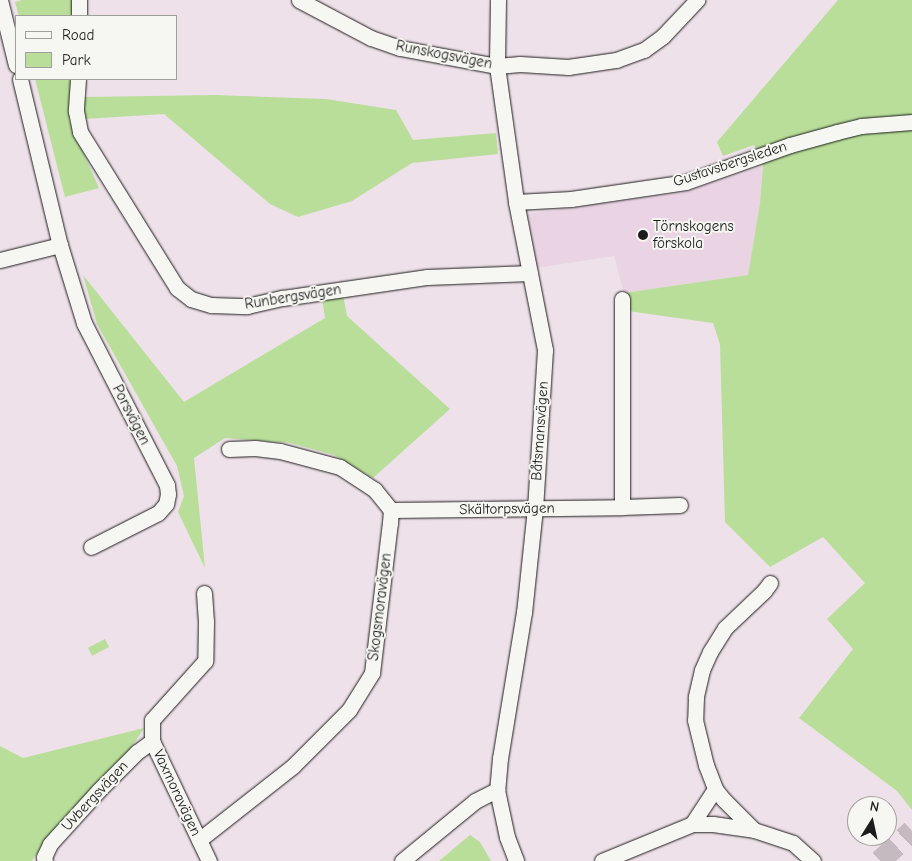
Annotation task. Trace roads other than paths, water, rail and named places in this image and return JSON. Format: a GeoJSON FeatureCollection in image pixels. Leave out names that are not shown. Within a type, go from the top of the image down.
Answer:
{"type":"FeatureCollection","features":[{"type":"Feature","properties":{"kind":"street"},"geometry":{"type":"LineString","coordinates":[[0,0],[10,59]]}},
{"type":"Feature","properties":{"kind":"street"},"geometry":{"type":"LineString","coordinates":[[79,0],[79,15]]}},
{"type":"Feature","properties":{"kind":"street","name":"Runskogsvägen"},"geometry":{"type":"LineString","coordinates":[[299,0],[372,38],[400,48],[497,66],[520,64],[568,67],[616,60],[644,50],[663,36],[696,0]]}},
{"type":"Feature","properties":{"kind":"street","name":"Båtsmansvägen"},"geometry":{"type":"LineString","coordinates":[[498,0],[497,66],[516,202],[545,350],[535,508],[524,612],[500,758],[497,790],[507,837],[516,861]]}},
{"type":"Feature","properties":{"kind":"street","name":"Porsvägen"},"geometry":{"type":"LineString","coordinates":[[20,80],[60,245],[84,323],[167,484],[166,504],[158,513],[91,547]]}},
{"type":"Feature","properties":{"kind":"street","name":"Runbergsvägen"},"geometry":{"type":"LineString","coordinates":[[78,80],[76,111],[80,132],[177,288],[191,298],[211,305],[247,306],[283,298],[426,277],[530,273]]}},
{"type":"Feature","properties":{"kind":"street","name":"Gustavsbergsleden"},"geometry":{"type":"LineString","coordinates":[[516,202],[571,199],[686,182],[790,145],[836,132],[861,126],[912,122]]}},
{"type":"Feature","properties":{"kind":"street"},"geometry":{"type":"LineString","coordinates":[[0,260],[60,245]]}},
{"type":"Feature","properties":{"kind":"street"},"geometry":{"type":"LineString","coordinates":[[622,300],[622,507]]}},
{"type":"Feature","properties":{"kind":"street"},"geometry":{"type":"LineString","coordinates":[[229,449],[255,448],[285,452],[340,467],[375,490],[391,510]]}},
{"type":"Feature","properties":{"kind":"street","name":"Skältorpsvägen"},"geometry":{"type":"LineString","coordinates":[[391,510],[680,505]]}},
{"type":"Feature","properties":{"kind":"street","name":"Skogsmoravägen"},"geometry":{"type":"LineString","coordinates":[[199,840],[293,766],[349,710],[372,673],[391,510]]}},
{"type":"Feature","properties":{"kind":"street"},"geometry":{"type":"LineString","coordinates":[[754,830],[715,789],[706,765],[695,720],[696,697],[702,670],[725,628],[770,583]]}},
{"type":"Feature","properties":{"kind":"street","name":"Vaxmoravägen"},"geometry":{"type":"LineString","coordinates":[[204,593],[206,622],[205,661],[152,720],[152,740],[209,861]]}},
{"type":"Feature","properties":{"kind":"street","name":"Uvbergsvägen"},"geometry":{"type":"LineString","coordinates":[[44,859],[50,844],[99,790],[137,752],[152,740]]}},
{"type":"Feature","properties":{"kind":"street"},"geometry":{"type":"LineString","coordinates":[[692,824],[715,789]]}},
{"type":"Feature","properties":{"kind":"street"},"geometry":{"type":"LineString","coordinates":[[402,861],[476,801],[497,790]]}},
{"type":"Feature","properties":{"kind":"street"},"geometry":{"type":"LineString","coordinates":[[602,861],[692,824],[713,824],[754,830],[793,843],[813,861]]}},
{"type":"Feature","properties":{"kind":"tunnel"},"geometry":{"type":"LineString","coordinates":[[880,861],[912,831]]}},
{"type":"Feature","properties":{"kind":"place","name":"Törnskogens förskola"},"geometry":{"type":"Point","coordinates":[643,235]}}]}
